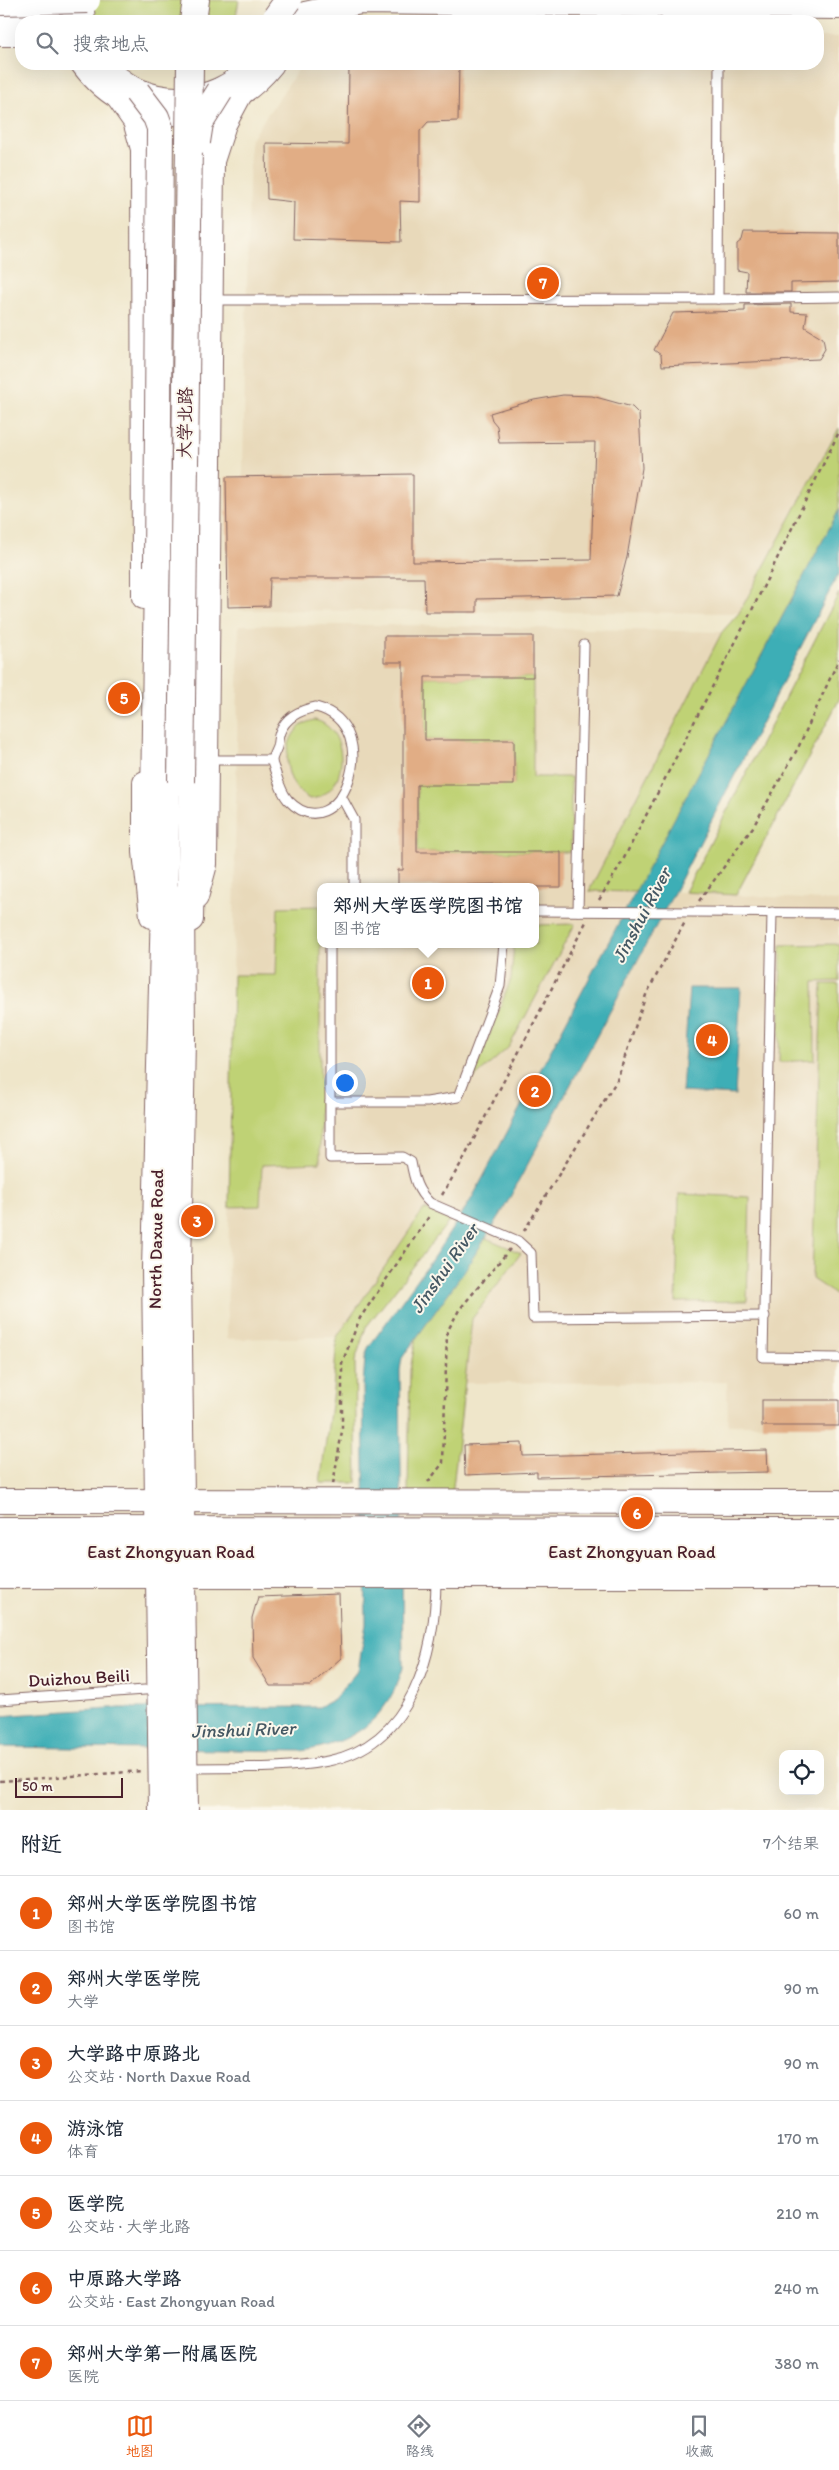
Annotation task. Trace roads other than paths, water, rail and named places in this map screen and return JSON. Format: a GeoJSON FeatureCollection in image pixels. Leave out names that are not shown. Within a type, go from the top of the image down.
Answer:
{"type":"FeatureCollection","features":[{"type":"Feature","properties":{"kind":"main road"},"geometry":{"type":"LineString","coordinates":[[80,0],[81,15]]}},
{"type":"Feature","properties":{"kind":"main road"},"geometry":{"type":"LineString","coordinates":[[0,2],[87,0]]}},
{"type":"Feature","properties":{"kind":"main road"},"geometry":{"type":"LineString","coordinates":[[178,15],[180,0]]}},
{"type":"Feature","properties":{"kind":"main road"},"geometry":{"type":"LineString","coordinates":[[194,15],[196,0]]}},
{"type":"Feature","properties":{"kind":"main road"},"geometry":{"type":"LineString","coordinates":[[0,20],[15,20]]}},
{"type":"Feature","properties":{"kind":"main road"},"geometry":{"type":"LineString","coordinates":[[108,70],[128,94],[156,117],[160,128],[152,916],[171,1036]]}},
{"type":"Feature","properties":{"kind":"main road","name":"大学北路"},"geometry":{"type":"LineString","coordinates":[[174,782],[175,70]]}},
{"type":"Feature","properties":{"kind":"main road","name":"大学北路"},"geometry":{"type":"LineString","coordinates":[[174,782],[190,70]]}},
{"type":"Feature","properties":{"kind":"main road"},"geometry":{"type":"LineString","coordinates":[[171,1036],[190,918],[196,566],[197,139],[200,123],[230,94],[234,83],[248,70]]}},
{"type":"Feature","properties":{"kind":"main road"},"geometry":{"type":"LineString","coordinates":[[128,94],[174,100],[194,100],[230,94]]}},
{"type":"Feature","properties":{"kind":"main road","name":"North Daxue Road"},"geometry":{"type":"LineString","coordinates":[[167,1694],[169,1501],[178,1269],[171,1036],[174,782]]}},
{"type":"Feature","properties":{"kind":"main road","name":"East Zhongyuan Road"},"geometry":{"type":"LineString","coordinates":[[0,1530],[169,1552]]}},
{"type":"Feature","properties":{"kind":"main road","name":"East Zhongyuan Road"},"geometry":{"type":"LineString","coordinates":[[430,1559],[839,1531]]}},
{"type":"Feature","properties":{"kind":"main road","name":"East Zhongyuan Road"},"geometry":{"type":"LineString","coordinates":[[0,1552],[341,1552],[430,1559],[839,1553]]}},
{"type":"Feature","properties":{"kind":"main road"},"geometry":{"type":"LineString","coordinates":[[167,1694],[172,1769],[185,1810]]}},
{"type":"Feature","properties":{"kind":"main road"},"geometry":{"type":"LineString","coordinates":[[162,1810],[172,1769]]}},
{"type":"Feature","properties":{"kind":"street"},"geometry":{"type":"LineString","coordinates":[[64,0],[65,15]]}},
{"type":"Feature","properties":{"kind":"street"},"geometry":{"type":"LineString","coordinates":[[285,12],[304,14],[327,7],[360,2],[720,10],[839,7]]}},
{"type":"Feature","properties":{"kind":"street"},"geometry":{"type":"LineString","coordinates":[[0,38],[15,38]]}},
{"type":"Feature","properties":{"kind":"street"},"geometry":{"type":"LineString","coordinates":[[88,70],[94,77],[128,94],[148,110],[179,114],[210,109],[230,94],[252,87],[267,70]]}},
{"type":"Feature","properties":{"kind":"street"},"geometry":{"type":"LineString","coordinates":[[128,94],[143,149],[145,842],[152,916]]}},
{"type":"Feature","properties":{"kind":"street"},"geometry":{"type":"LineString","coordinates":[[190,918],[204,864],[212,161],[224,124],[230,94]]}},
{"type":"Feature","properties":{"kind":"street"},"geometry":{"type":"LineString","coordinates":[[0,1501],[839,1502]]}},
{"type":"Feature","properties":{"kind":"street"},"geometry":{"type":"LineString","coordinates":[[0,1576],[169,1552]]}},
{"type":"Feature","properties":{"kind":"street"},"geometry":{"type":"LineString","coordinates":[[430,1559],[839,1576]]}},
{"type":"Feature","properties":{"kind":"lane"},"geometry":{"type":"LineString","coordinates":[[718,299],[720,70]]}},
{"type":"Feature","properties":{"kind":"lane"},"geometry":{"type":"LineString","coordinates":[[211,300],[839,297]]}},
{"type":"Feature","properties":{"kind":"lane"},"geometry":{"type":"LineString","coordinates":[[578,911],[584,645]]}},
{"type":"Feature","properties":{"kind":"lane"},"geometry":{"type":"LineString","coordinates":[[316,707],[329,710],[337,717],[349,737],[352,769],[348,786],[342,798],[332,807],[321,811],[308,812],[297,808],[287,799],[271,760],[280,732],[288,720],[304,709],[316,707]]}},
{"type":"Feature","properties":{"kind":"lane"},"geometry":{"type":"LineString","coordinates":[[206,760],[271,760]]}},
{"type":"Feature","properties":{"kind":"lane"},"geometry":{"type":"LineString","coordinates":[[342,798],[354,820],[354,883]]}},
{"type":"Feature","properties":{"kind":"lane"},"geometry":{"type":"LineString","coordinates":[[539,911],[839,913]]}},
{"type":"Feature","properties":{"kind":"lane"},"geometry":{"type":"LineString","coordinates":[[772,912],[764,1357],[839,1358]]}},
{"type":"Feature","properties":{"kind":"lane"},"geometry":{"type":"LineString","coordinates":[[330,948],[330,1158],[402,1157],[411,1162],[420,1194],[436,1206],[518,1241],[531,1253],[533,1318],[765,1316]]}},
{"type":"Feature","properties":{"kind":"lane"},"geometry":{"type":"LineString","coordinates":[[330,1102],[427,1102],[458,1098],[500,986],[504,948]]}},
{"type":"Feature","properties":{"kind":"lane"},"geometry":{"type":"LineString","coordinates":[[172,1769],[284,1765],[328,1761],[364,1749],[379,1738],[395,1722],[408,1702],[421,1674],[430,1645],[435,1619],[430,1559]]}},
{"type":"Feature","properties":{"kind":"lane","name":"Duizhou Beili"},"geometry":{"type":"LineString","coordinates":[[0,1700],[167,1694]]}},
{"type":"Feature","properties":{"kind":"water","name":"Jinshui River"},"geometry":{"type":"Polygon","coordinates":[[[839,510],[839,573],[676,889],[501,1214],[463,1273],[402,1358],[400,1370],[403,1668],[388,1702],[366,1726],[352,1735],[320,1748],[301,1751],[0,1747],[0,1716],[109,1708],[319,1707],[334,1699],[358,1670],[366,1624],[363,1385],[365,1358],[368,1348],[435,1255],[472,1198],[839,510]]]}},
{"type":"Feature","properties":{"kind":"water"},"geometry":{"type":"Polygon","coordinates":[[[689,988],[741,988],[735,1095],[682,1092],[689,988]]]}},
{"type":"Feature","properties":{"kind":"place","name":"郑州大学第一附属医院"},"geometry":{"type":"Point","coordinates":[543,283]}},
{"type":"Feature","properties":{"kind":"place","name":"医学院"},"geometry":{"type":"Point","coordinates":[124,698]}},
{"type":"Feature","properties":{"kind":"place","name":"郑州大学医学院图书馆"},"geometry":{"type":"Point","coordinates":[428,983]}},
{"type":"Feature","properties":{"kind":"place","name":"游泳馆"},"geometry":{"type":"Point","coordinates":[712,1040]}},
{"type":"Feature","properties":{"kind":"place","name":"郑州大学医学院"},"geometry":{"type":"Point","coordinates":[535,1091]}},
{"type":"Feature","properties":{"kind":"place","name":"大学路中原路北"},"geometry":{"type":"Point","coordinates":[197,1221]}},
{"type":"Feature","properties":{"kind":"place","name":"中原路大学路"},"geometry":{"type":"Point","coordinates":[637,1513]}}]}
